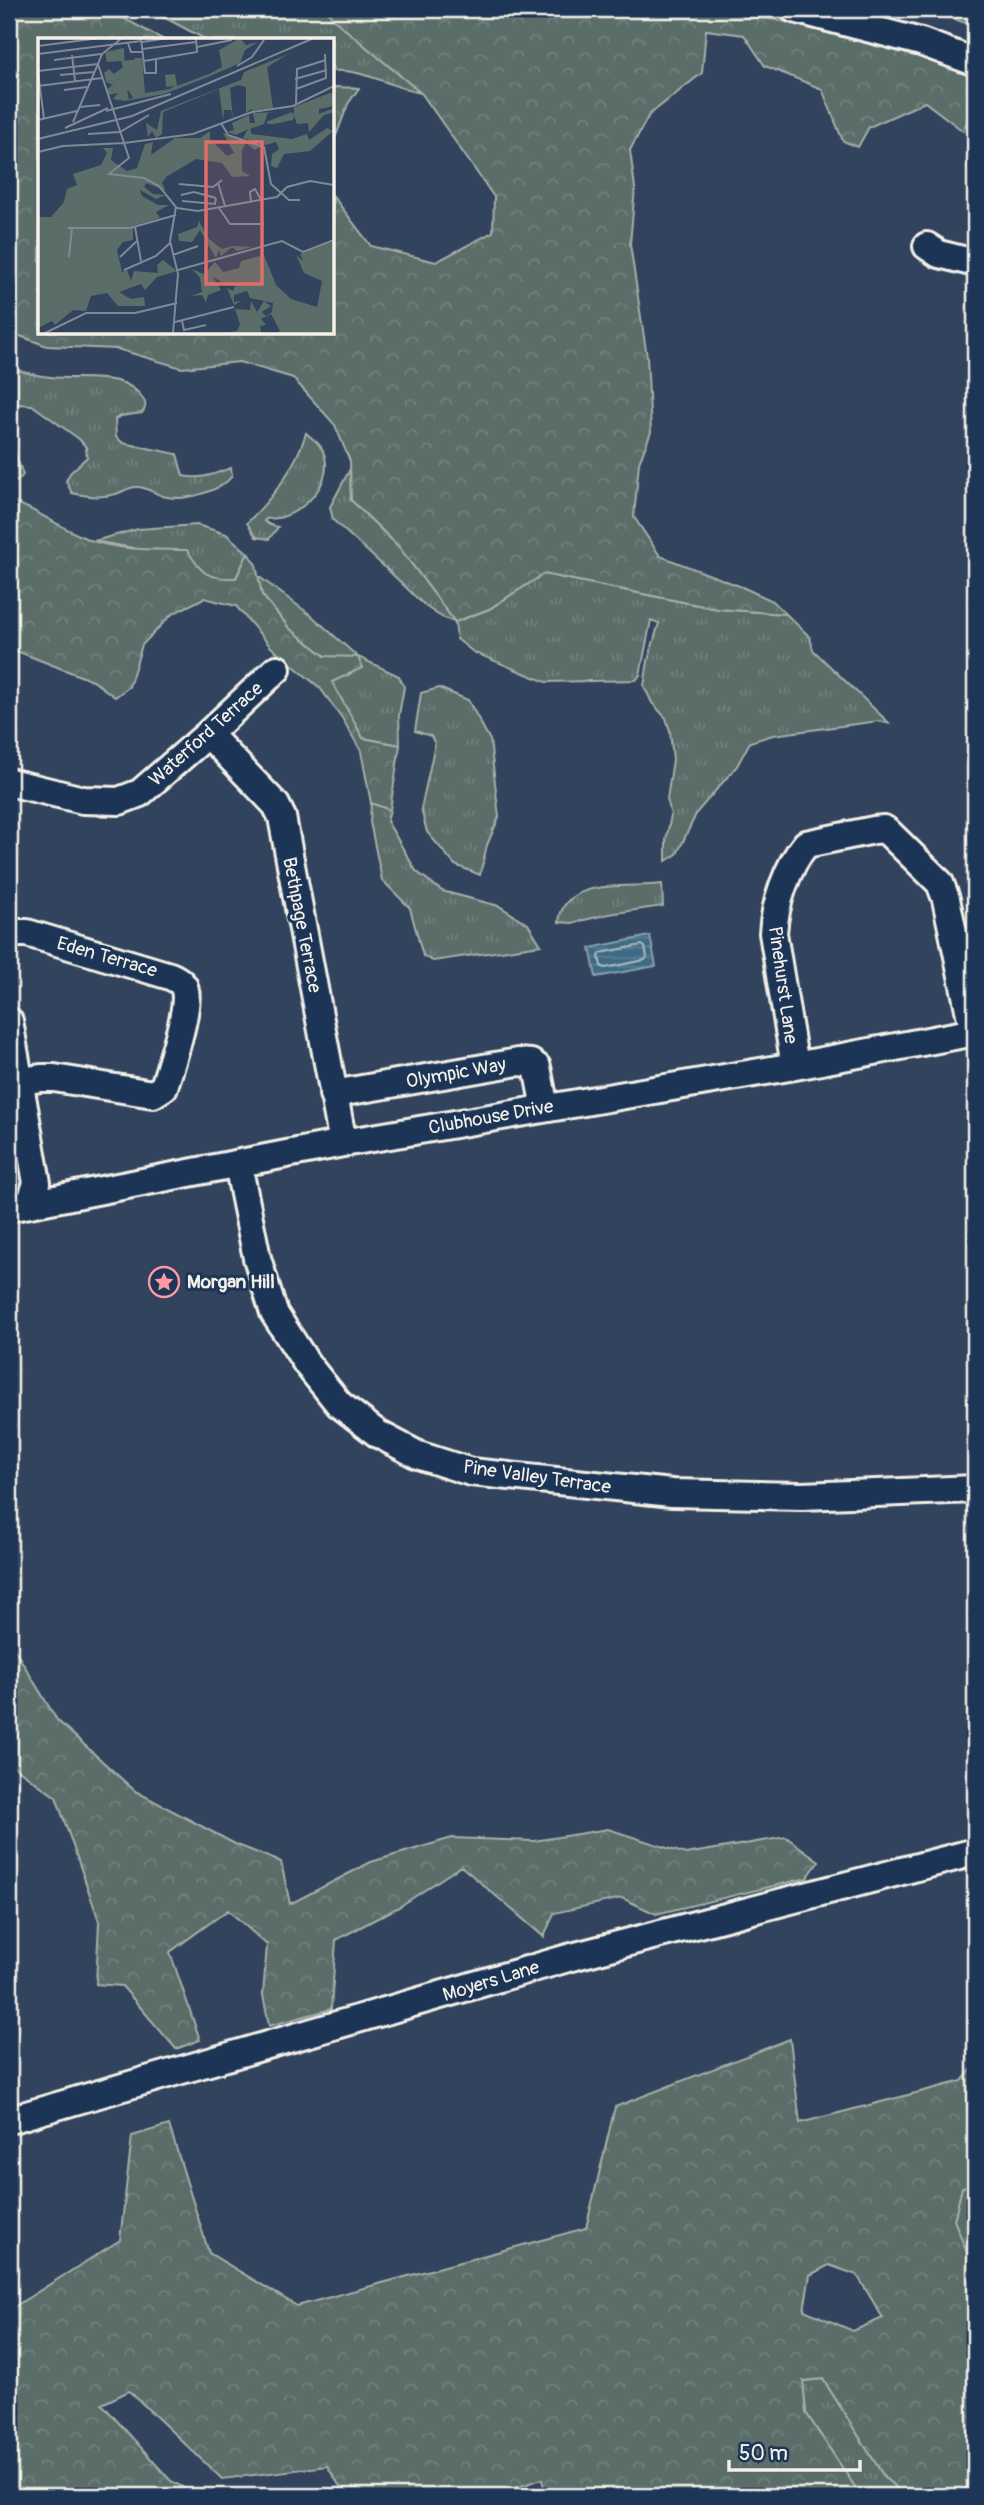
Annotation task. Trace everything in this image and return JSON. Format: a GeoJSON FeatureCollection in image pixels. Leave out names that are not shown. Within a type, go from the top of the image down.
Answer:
{"type":"FeatureCollection","features":[{"type":"Feature","properties":{"kind":"street"},"geometry":{"type":"LineString","coordinates":[[794,9],[921,42],[975,62]]}},
{"type":"Feature","properties":{"kind":"street"},"geometry":{"type":"LineString","coordinates":[[927,246],[939,254],[975,263]]}},
{"type":"Feature","properties":{"kind":"street","name":"Waterford Terrace"},"geometry":{"type":"LineString","coordinates":[[9,782],[83,800],[120,801],[140,793],[277,669]]}},
{"type":"Feature","properties":{"kind":"street","name":"Bethpage Terrace"},"geometry":{"type":"LineString","coordinates":[[208,734],[276,805],[282,817],[342,1143]]}},
{"type":"Feature","properties":{"kind":"street","name":"Pinehurst Lane"},"geometry":{"type":"LineString","coordinates":[[795,1066],[773,933],[774,916],[781,892],[799,851],[806,844],[874,830],[884,829],[888,832],[940,883],[975,1033]]}},
{"type":"Feature","properties":{"kind":"street","name":"Eden Terrace"},"geometry":{"type":"LineString","coordinates":[[9,933],[27,933],[170,976],[180,981],[186,989],[186,1004],[164,1087],[153,1094],[54,1078],[14,1082]]}},
{"type":"Feature","properties":{"kind":"street"},"geometry":{"type":"LineString","coordinates":[[9,1021],[14,1082],[37,1183],[20,1206]]}},
{"type":"Feature","properties":{"kind":"street","name":"Clubhouse Drive"},"geometry":{"type":"LineString","coordinates":[[20,1206],[342,1143],[975,1033]]}},
{"type":"Feature","properties":{"kind":"street","name":"Olympic Way"},"geometry":{"type":"LineString","coordinates":[[333,1094],[518,1062],[531,1063],[537,1067],[545,1108]]}},
{"type":"Feature","properties":{"kind":"street"},"geometry":{"type":"LineString","coordinates":[[9,1126],[20,1206]]}},
{"type":"Feature","properties":{"kind":"street","name":"Pine Valley Terrace"},"geometry":{"type":"LineString","coordinates":[[238,1164],[257,1258],[274,1313],[307,1364],[339,1404],[379,1434],[418,1455],[471,1472],[672,1493],[802,1496],[975,1489]]}},
{"type":"Feature","properties":{"kind":"street","name":"Moyers Lane"},"geometry":{"type":"LineString","coordinates":[[9,2120],[568,1958],[975,1852]]}},
{"type":"Feature","properties":{"kind":"green space"},"geometry":{"type":"Polygon","coordinates":[[[9,9],[115,9],[123,18],[160,38],[38,38],[38,334],[334,334],[334,197],[371,246],[436,262],[493,232],[494,197],[422,94],[333,19],[327,9],[702,9],[782,21],[904,51],[966,69],[975,77],[975,104],[963,131],[925,102],[869,127],[858,147],[843,141],[822,89],[765,66],[744,35],[706,30],[702,73],[649,115],[630,150],[635,188],[630,244],[647,357],[651,432],[639,463],[634,517],[660,556],[773,601],[786,614],[718,609],[544,574],[489,609],[455,622],[399,547],[351,500],[350,461],[335,425],[293,378],[239,362],[182,368],[117,349],[47,346],[9,332],[9,9]]]}},
{"type":"Feature","properties":{"kind":"green space"},"geometry":{"type":"Polygon","coordinates":[[[148,9],[327,9],[334,19],[421,93],[356,73],[334,71],[334,38],[203,38],[148,9]]]}},
{"type":"Feature","properties":{"kind":"green space"},"geometry":{"type":"Polygon","coordinates":[[[924,9],[975,9],[975,26],[924,9]]]}},
{"type":"Feature","properties":{"kind":"green space"},"geometry":{"type":"Polygon","coordinates":[[[334,87],[359,88],[348,104],[334,141],[334,87]]]}},
{"type":"Feature","properties":{"kind":"green space"},"geometry":{"type":"Polygon","coordinates":[[[9,370],[46,377],[114,380],[125,384],[135,390],[146,406],[142,413],[115,419],[116,437],[123,443],[177,454],[183,476],[202,477],[231,468],[232,476],[212,490],[184,498],[163,496],[140,487],[105,496],[72,493],[66,481],[70,473],[87,457],[86,447],[32,405],[18,404],[9,422],[9,370]]]}},
{"type":"Feature","properties":{"kind":"green space"},"geometry":{"type":"Polygon","coordinates":[[[306,433],[322,449],[325,460],[323,481],[302,507],[282,517],[264,521],[278,527],[269,539],[256,537],[247,523],[282,482],[296,459],[306,433]]]}},
{"type":"Feature","properties":{"kind":"green space"},"geometry":{"type":"Polygon","coordinates":[[[9,435],[23,475],[11,483],[9,483],[9,435]]]}},
{"type":"Feature","properties":{"kind":"green space"},"geometry":{"type":"Polygon","coordinates":[[[350,469],[351,500],[399,547],[455,622],[422,603],[333,520],[330,507],[350,469]]]}},
{"type":"Feature","properties":{"kind":"green space"},"geometry":{"type":"Polygon","coordinates":[[[9,500],[93,541],[140,549],[187,550],[197,565],[212,576],[236,578],[248,553],[256,565],[262,595],[289,628],[325,656],[358,657],[362,668],[332,682],[363,738],[400,745],[390,810],[371,803],[361,751],[320,688],[271,647],[236,606],[204,598],[172,614],[142,645],[129,687],[115,697],[93,681],[9,648],[9,500]]]}},
{"type":"Feature","properties":{"kind":"green space"},"geometry":{"type":"Polygon","coordinates":[[[197,525],[226,534],[248,553],[236,578],[217,578],[133,548],[94,541],[138,529],[197,525]]]}},
{"type":"Feature","properties":{"kind":"green space"},"geometry":{"type":"Polygon","coordinates":[[[543,574],[718,609],[786,614],[810,637],[813,650],[890,724],[879,721],[773,735],[750,742],[737,766],[697,812],[677,854],[666,861],[666,840],[671,815],[667,799],[673,760],[670,731],[666,718],[652,703],[644,686],[659,623],[651,620],[640,675],[636,680],[546,682],[473,652],[457,639],[455,622],[489,609],[543,574]]]}},
{"type":"Feature","properties":{"kind":"green space"},"geometry":{"type":"Polygon","coordinates":[[[258,576],[312,616],[358,657],[399,676],[404,687],[399,715],[400,745],[363,738],[331,681],[361,668],[325,656],[289,628],[262,595],[258,576]]]}},
{"type":"Feature","properties":{"kind":"green space"},"geometry":{"type":"Polygon","coordinates":[[[439,688],[468,700],[490,740],[499,817],[487,845],[480,875],[455,865],[427,832],[421,809],[435,744],[431,736],[415,731],[421,693],[439,688]]]}},
{"type":"Feature","properties":{"kind":"green space"},"geometry":{"type":"Polygon","coordinates":[[[371,803],[390,810],[387,821],[416,871],[442,891],[499,906],[528,924],[541,945],[433,961],[423,956],[410,908],[382,880],[370,822],[371,803]]]}},
{"type":"Feature","properties":{"kind":"green space"},"geometry":{"type":"Polygon","coordinates":[[[662,884],[663,906],[572,923],[559,922],[563,907],[572,897],[585,891],[616,886],[662,884]]]}},
{"type":"Feature","properties":{"kind":"green space"},"geometry":{"type":"Polygon","coordinates":[[[9,1640],[57,1720],[135,1791],[235,1844],[281,1862],[290,1904],[371,1862],[452,1838],[534,1841],[608,1829],[686,1854],[786,1837],[819,1861],[807,1878],[656,1914],[622,1898],[554,1913],[544,1937],[461,1866],[399,1907],[336,1940],[331,2009],[269,2026],[263,1995],[267,1945],[228,1910],[170,1952],[200,2040],[176,2049],[122,1986],[96,1984],[99,1921],[56,1797],[9,1763],[9,1640]]]}},
{"type":"Feature","properties":{"kind":"green space"},"geometry":{"type":"Polygon","coordinates":[[[790,2039],[800,2123],[962,2081],[975,2065],[975,2184],[962,2187],[954,2220],[975,2273],[975,2496],[906,2496],[885,2478],[823,2379],[803,2381],[806,2413],[861,2496],[546,2496],[542,2479],[491,2496],[346,2496],[327,2466],[222,2479],[129,2391],[102,2404],[170,2480],[198,2496],[9,2496],[9,2310],[120,2240],[132,2136],[169,2125],[209,2253],[297,2306],[586,2228],[615,2107],[790,2039]],[[829,2265],[810,2275],[804,2310],[853,2331],[883,2318],[857,2275],[829,2265]]]}},
{"type":"Feature","properties":{"kind":"green space"},"geometry":{"type":"Polygon","coordinates":[[[975,2184],[975,2273],[954,2220],[962,2187],[975,2184]]]}},
{"type":"Feature","properties":{"kind":"green space"},"geometry":{"type":"Polygon","coordinates":[[[823,2379],[885,2478],[906,2496],[861,2496],[806,2413],[803,2381],[823,2379]]]}},
{"type":"Feature","properties":{"kind":"water"},"geometry":{"type":"Polygon","coordinates":[[[650,936],[656,966],[596,977],[590,948],[650,936]]]}},
{"type":"Feature","properties":{"kind":"place","name":"Morgan Hill"},"geometry":{"type":"Point","coordinates":[164,1282]}}]}
